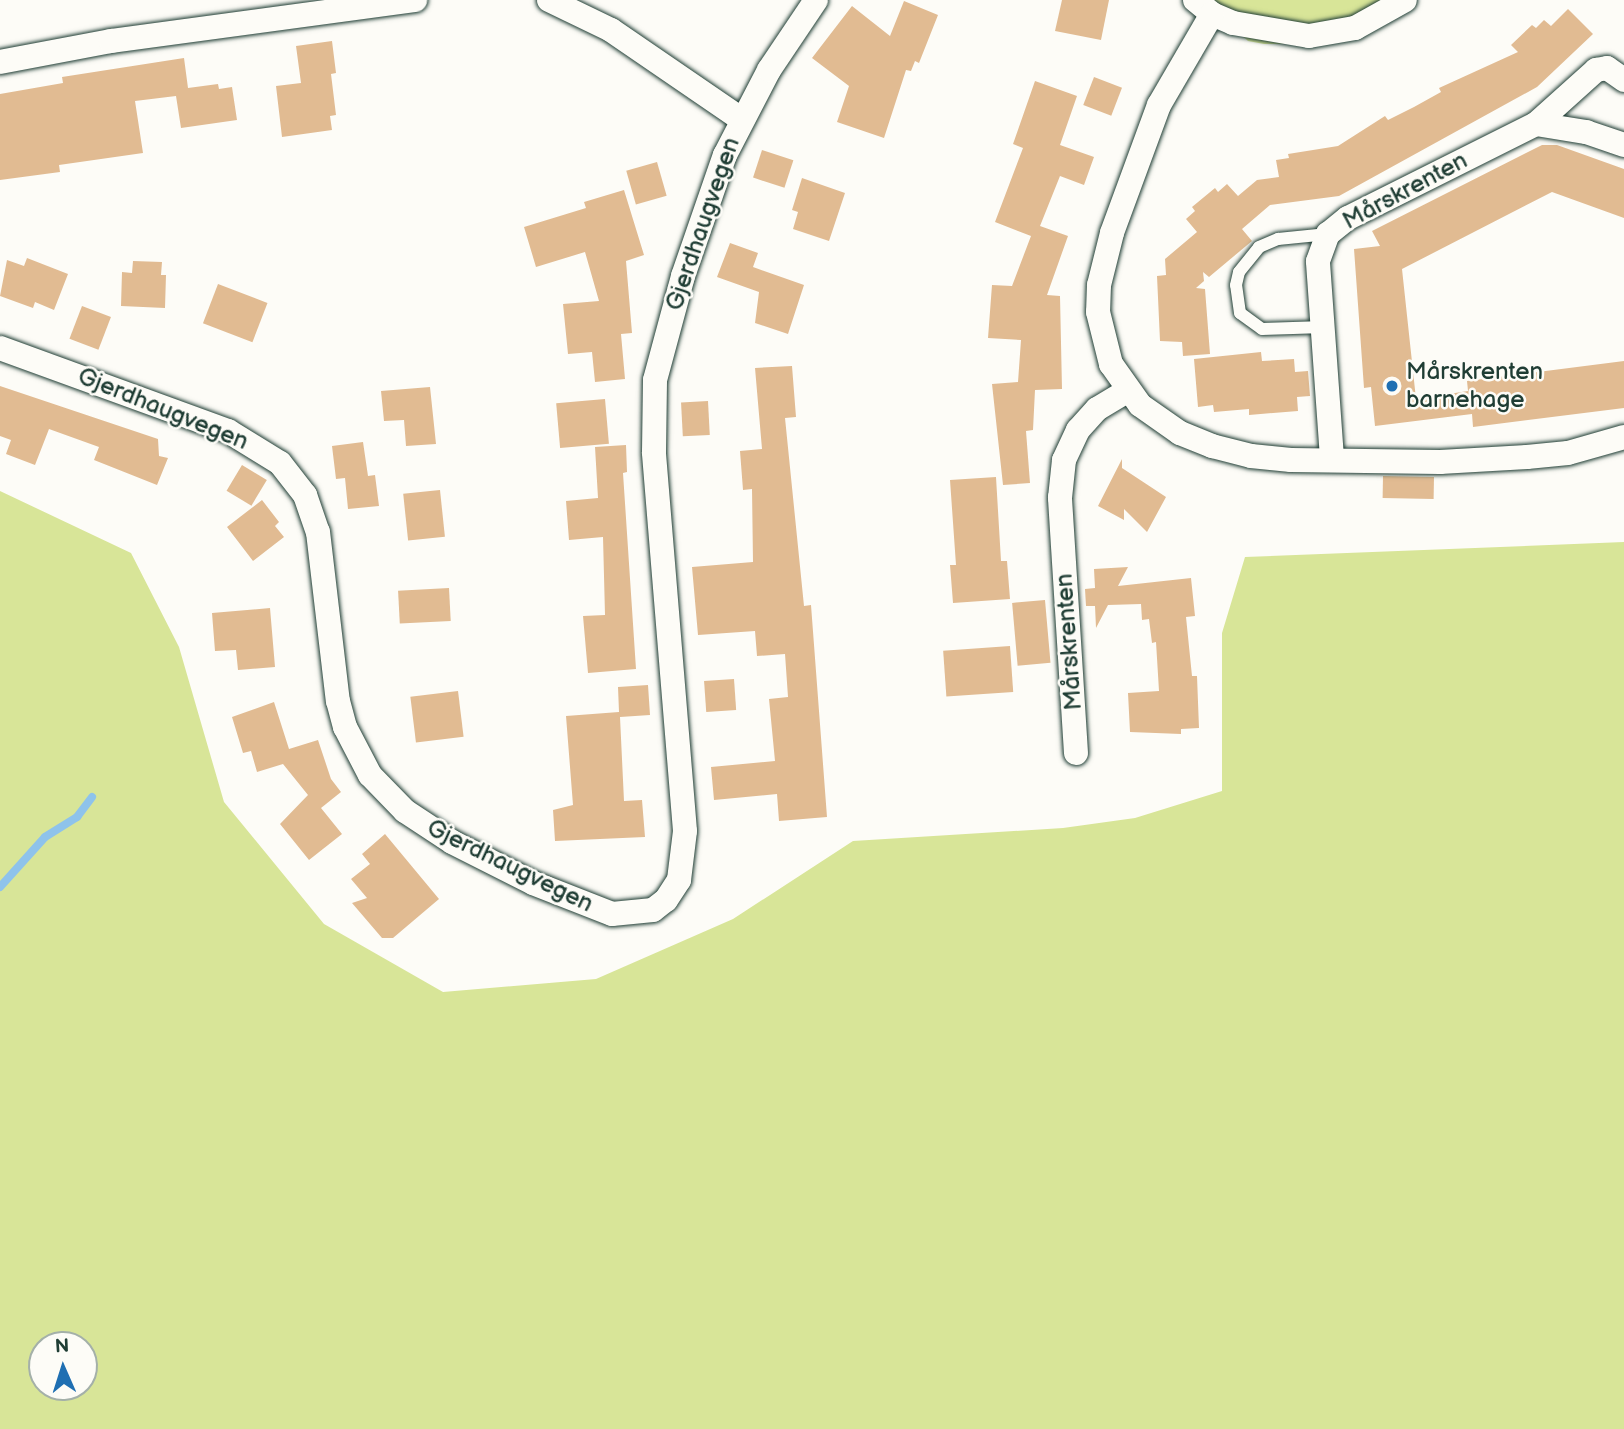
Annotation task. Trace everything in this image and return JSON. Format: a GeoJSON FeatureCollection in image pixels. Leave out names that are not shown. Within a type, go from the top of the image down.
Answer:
{"type":"FeatureCollection","features":[{"type":"Feature","properties":{"kind":"street"},"geometry":{"type":"LineString","coordinates":[[0,62],[111,41],[415,0]]}},
{"type":"Feature","properties":{"kind":"street","name":"Gjerdhaugvegen"},"geometry":{"type":"LineString","coordinates":[[549,0],[611,30],[741,119]]}},
{"type":"Feature","properties":{"kind":"street","name":"Gjerdhaugvegen"},"geometry":{"type":"LineString","coordinates":[[0,348],[228,431],[280,463],[305,495],[318,532],[338,701],[345,727],[370,775],[405,811],[452,842],[590,908],[638,915],[666,900],[684,859],[654,452],[655,380],[683,276],[741,119],[816,0]]}},
{"type":"Feature","properties":{"kind":"street"},"geometry":{"type":"LineString","coordinates":[[1405,0],[1355,28],[1309,36],[1259,31],[1203,7],[1159,105],[1112,233],[1099,285],[1103,340],[1127,391],[1152,415],[1212,446],[1251,456],[1440,462],[1568,453],[1624,437]]}},
{"type":"Feature","properties":{"kind":"street","name":"Mårskrenten"},"geometry":{"type":"LineString","coordinates":[[1332,458],[1318,261],[1328,234],[1348,218],[1536,124],[1596,70],[1607,68],[1624,80]]}},
{"type":"Feature","properties":{"kind":"street"},"geometry":{"type":"LineString","coordinates":[[1536,124],[1586,132],[1624,145]]}},
{"type":"Feature","properties":{"kind":"street","name":"Mårskrenten"},"geometry":{"type":"LineString","coordinates":[[1076,753],[1060,498],[1064,460],[1078,430],[1097,409],[1127,391]]}},
{"type":"Feature","properties":{"kind":"lane"},"geometry":{"type":"LineString","coordinates":[[1324,327],[1262,329],[1240,313],[1236,285],[1243,265],[1259,247],[1278,239],[1328,234]]}},
{"type":"Feature","properties":{"kind":"green space"},"geometry":{"type":"Polygon","coordinates":[[[1204,0],[1407,0],[1317,44],[1264,44],[1248,41],[1204,0]]]}},
{"type":"Feature","properties":{"kind":"green space"},"geometry":{"type":"Polygon","coordinates":[[[0,491],[131,553],[179,647],[224,802],[324,924],[443,992],[596,979],[733,919],[853,841],[1063,828],[1135,818],[1222,791],[1222,633],[1245,557],[1624,542],[1624,1429],[0,1429],[0,491]]]}},
{"type":"Feature","properties":{"kind":"building"},"geometry":{"type":"Polygon","coordinates":[[[1062,0],[1109,0],[1101,40],[1055,31],[1062,0]]]}},
{"type":"Feature","properties":{"kind":"building"},"geometry":{"type":"Polygon","coordinates":[[[904,1],[938,15],[919,63],[915,61],[911,71],[906,70],[884,138],[837,122],[849,86],[812,58],[852,6],[890,36],[904,1]]]}},
{"type":"Feature","properties":{"kind":"building"},"geometry":{"type":"Polygon","coordinates":[[[1568,9],[1593,34],[1537,87],[1339,196],[1270,205],[1242,229],[1252,241],[1209,277],[1203,272],[1204,281],[1196,288],[1205,289],[1210,354],[1183,356],[1182,342],[1160,341],[1157,276],[1166,275],[1165,259],[1197,232],[1186,219],[1195,211],[1192,207],[1215,188],[1218,192],[1227,184],[1238,196],[1257,180],[1279,177],[1276,160],[1289,158],[1288,154],[1338,146],[1385,116],[1388,120],[1414,107],[1441,92],[1439,88],[1518,52],[1511,45],[1532,25],[1536,28],[1544,20],[1551,26],[1568,9]]]}},
{"type":"Feature","properties":{"kind":"building"},"geometry":{"type":"Polygon","coordinates":[[[332,41],[336,73],[331,74],[336,115],[330,116],[332,130],[282,137],[276,86],[301,83],[296,46],[332,41]]]}},
{"type":"Feature","properties":{"kind":"building"},"geometry":{"type":"Polygon","coordinates":[[[184,58],[188,88],[218,84],[219,89],[232,87],[237,120],[181,128],[176,96],[135,101],[143,153],[59,165],[60,172],[0,180],[0,94],[63,83],[62,77],[184,58]]]}},
{"type":"Feature","properties":{"kind":"building"},"geometry":{"type":"Polygon","coordinates":[[[1094,77],[1122,88],[1111,116],[1083,105],[1094,77]]]}},
{"type":"Feature","properties":{"kind":"building"},"geometry":{"type":"Polygon","coordinates":[[[1035,81],[1077,96],[1060,145],[1094,157],[1084,185],[1060,176],[1040,226],[1068,236],[1047,295],[1060,296],[1062,389],[1035,390],[1033,430],[1026,431],[1030,483],[1003,485],[992,384],[1018,382],[1021,340],[988,338],[992,285],[1012,286],[1031,236],[995,222],[1023,148],[1013,144],[1035,81]]]}},
{"type":"Feature","properties":{"kind":"building"},"geometry":{"type":"Polygon","coordinates":[[[1542,145],[1557,145],[1624,169],[1624,218],[1552,192],[1402,269],[1416,399],[1468,391],[1467,381],[1624,361],[1624,408],[1473,427],[1472,414],[1375,426],[1371,387],[1364,388],[1354,249],[1380,246],[1372,231],[1542,145]]]}},
{"type":"Feature","properties":{"kind":"building"},"geometry":{"type":"Polygon","coordinates":[[[762,150],[793,160],[784,188],[753,178],[762,150]]]}},
{"type":"Feature","properties":{"kind":"building"},"geometry":{"type":"Polygon","coordinates":[[[657,162],[667,196],[636,204],[626,171],[657,162]]]}},
{"type":"Feature","properties":{"kind":"building"},"geometry":{"type":"Polygon","coordinates":[[[802,178],[845,193],[829,241],[793,229],[798,212],[792,210],[802,178]]]}},
{"type":"Feature","properties":{"kind":"building"},"geometry":{"type":"Polygon","coordinates":[[[624,190],[644,255],[626,261],[632,333],[621,334],[625,379],[595,382],[592,352],[568,354],[563,304],[599,301],[585,252],[536,267],[524,227],[586,208],[584,202],[624,190]]]}},
{"type":"Feature","properties":{"kind":"building"},"geometry":{"type":"Polygon","coordinates":[[[730,243],[758,253],[753,267],[804,285],[788,334],[755,323],[759,292],[717,277],[730,243]]]}},
{"type":"Feature","properties":{"kind":"building"},"geometry":{"type":"Polygon","coordinates":[[[27,258],[68,274],[54,310],[35,302],[33,308],[0,296],[7,260],[24,266],[27,258]]]}},
{"type":"Feature","properties":{"kind":"building"},"geometry":{"type":"Polygon","coordinates":[[[133,261],[162,262],[161,275],[166,275],[165,308],[121,306],[122,272],[132,273],[133,261]]]}},
{"type":"Feature","properties":{"kind":"building"},"geometry":{"type":"Polygon","coordinates":[[[218,284],[267,303],[252,342],[203,323],[218,284]]]}},
{"type":"Feature","properties":{"kind":"building"},"geometry":{"type":"Polygon","coordinates":[[[82,306],[111,317],[98,350],[69,339],[82,306]]]}},
{"type":"Feature","properties":{"kind":"building"},"geometry":{"type":"Polygon","coordinates":[[[1261,352],[1262,361],[1294,359],[1295,372],[1308,371],[1310,396],[1297,397],[1298,411],[1249,415],[1249,409],[1214,412],[1213,405],[1198,407],[1194,359],[1261,352]]]}},
{"type":"Feature","properties":{"kind":"building"},"geometry":{"type":"Polygon","coordinates":[[[792,366],[796,417],[785,418],[804,606],[811,605],[827,817],[779,821],[777,794],[714,800],[711,767],[775,761],[769,699],[788,697],[785,654],[757,656],[755,631],[698,635],[692,567],[753,562],[752,489],[743,490],[740,451],[762,449],[755,368],[792,366]]]}},
{"type":"Feature","properties":{"kind":"building"},"geometry":{"type":"Polygon","coordinates":[[[0,386],[158,439],[159,456],[168,458],[157,485],[94,460],[99,447],[49,429],[35,465],[6,454],[11,440],[0,436],[0,386]]]}},
{"type":"Feature","properties":{"kind":"building"},"geometry":{"type":"Polygon","coordinates":[[[430,387],[436,444],[406,446],[404,420],[384,421],[381,391],[430,387]]]}},
{"type":"Feature","properties":{"kind":"building"},"geometry":{"type":"Polygon","coordinates":[[[605,399],[609,444],[560,448],[556,403],[605,399]]]}},
{"type":"Feature","properties":{"kind":"building"},"geometry":{"type":"Polygon","coordinates":[[[708,401],[710,435],[683,436],[681,402],[708,401]]]}},
{"type":"Feature","properties":{"kind":"building"},"geometry":{"type":"Polygon","coordinates":[[[363,442],[368,476],[375,475],[379,506],[348,509],[345,478],[336,479],[332,446],[363,442]]]}},
{"type":"Feature","properties":{"kind":"building"},"geometry":{"type":"Polygon","coordinates":[[[626,445],[627,472],[623,473],[636,669],[588,673],[583,616],[605,615],[603,537],[569,540],[566,501],[598,498],[595,447],[626,445]]]}},
{"type":"Feature","properties":{"kind":"building"},"geometry":{"type":"Polygon","coordinates":[[[1122,459],[1122,468],[1166,497],[1147,532],[1124,509],[1124,520],[1098,506],[1122,459]]]}},
{"type":"Feature","properties":{"kind":"building"},"geometry":{"type":"Polygon","coordinates":[[[242,465],[267,480],[251,506],[227,491],[242,465]]]}},
{"type":"Feature","properties":{"kind":"building"},"geometry":{"type":"Polygon","coordinates":[[[1383,476],[1434,477],[1434,499],[1383,498],[1383,476]]]}},
{"type":"Feature","properties":{"kind":"building"},"geometry":{"type":"Polygon","coordinates":[[[996,477],[1001,561],[1007,561],[1010,599],[953,603],[950,565],[956,565],[950,480],[996,477]]]}},
{"type":"Feature","properties":{"kind":"building"},"geometry":{"type":"Polygon","coordinates":[[[440,490],[445,537],[408,541],[403,494],[440,490]]]}},
{"type":"Feature","properties":{"kind":"building"},"geometry":{"type":"Polygon","coordinates":[[[262,500],[279,522],[275,526],[284,537],[253,561],[227,527],[262,500]]]}},
{"type":"Feature","properties":{"kind":"building"},"geometry":{"type":"Polygon","coordinates":[[[1128,567],[1118,586],[1191,578],[1195,616],[1186,617],[1192,676],[1197,676],[1199,728],[1181,729],[1181,734],[1130,732],[1128,693],[1159,691],[1156,642],[1152,643],[1149,619],[1142,620],[1141,604],[1108,605],[1096,628],[1095,606],[1086,606],[1085,589],[1095,588],[1094,569],[1128,567]]]}},
{"type":"Feature","properties":{"kind":"building"},"geometry":{"type":"Polygon","coordinates":[[[449,588],[451,621],[400,624],[398,591],[449,588]]]}},
{"type":"Feature","properties":{"kind":"building"},"geometry":{"type":"Polygon","coordinates":[[[1045,600],[1050,663],[1018,666],[1012,603],[1045,600]]]}},
{"type":"Feature","properties":{"kind":"building"},"geometry":{"type":"Polygon","coordinates":[[[270,608],[275,667],[238,670],[236,650],[215,651],[212,613],[270,608]]]}},
{"type":"Feature","properties":{"kind":"building"},"geometry":{"type":"Polygon","coordinates":[[[1010,646],[1013,692],[946,697],[943,651],[1010,646]]]}},
{"type":"Feature","properties":{"kind":"building"},"geometry":{"type":"Polygon","coordinates":[[[734,679],[736,710],[706,712],[704,681],[734,679]]]}},
{"type":"Feature","properties":{"kind":"building"},"geometry":{"type":"Polygon","coordinates":[[[648,685],[650,715],[620,717],[624,801],[642,800],[645,837],[555,841],[553,810],[573,805],[566,716],[619,712],[618,687],[648,685]]]}},
{"type":"Feature","properties":{"kind":"building"},"geometry":{"type":"Polygon","coordinates":[[[458,691],[464,737],[416,743],[410,697],[458,691]]]}},
{"type":"Feature","properties":{"kind":"building"},"geometry":{"type":"Polygon","coordinates":[[[274,702],[289,749],[318,740],[331,779],[341,792],[321,808],[342,834],[309,860],[280,824],[308,795],[283,764],[257,772],[251,751],[243,753],[232,717],[274,702]]]}},
{"type":"Feature","properties":{"kind":"building"},"geometry":{"type":"Polygon","coordinates":[[[385,834],[439,899],[393,938],[382,938],[352,903],[367,898],[351,879],[370,864],[362,854],[385,834]]]}},
{"type":"Feature","properties":{"kind":"waterway"},"geometry":{"type":"LineString","coordinates":[[0,887],[45,837],[77,817],[92,797]]}},
{"type":"Feature","properties":{"kind":"place","name":"Mårskrenten barnehage"},"geometry":{"type":"Point","coordinates":[1392,386]}}]}
